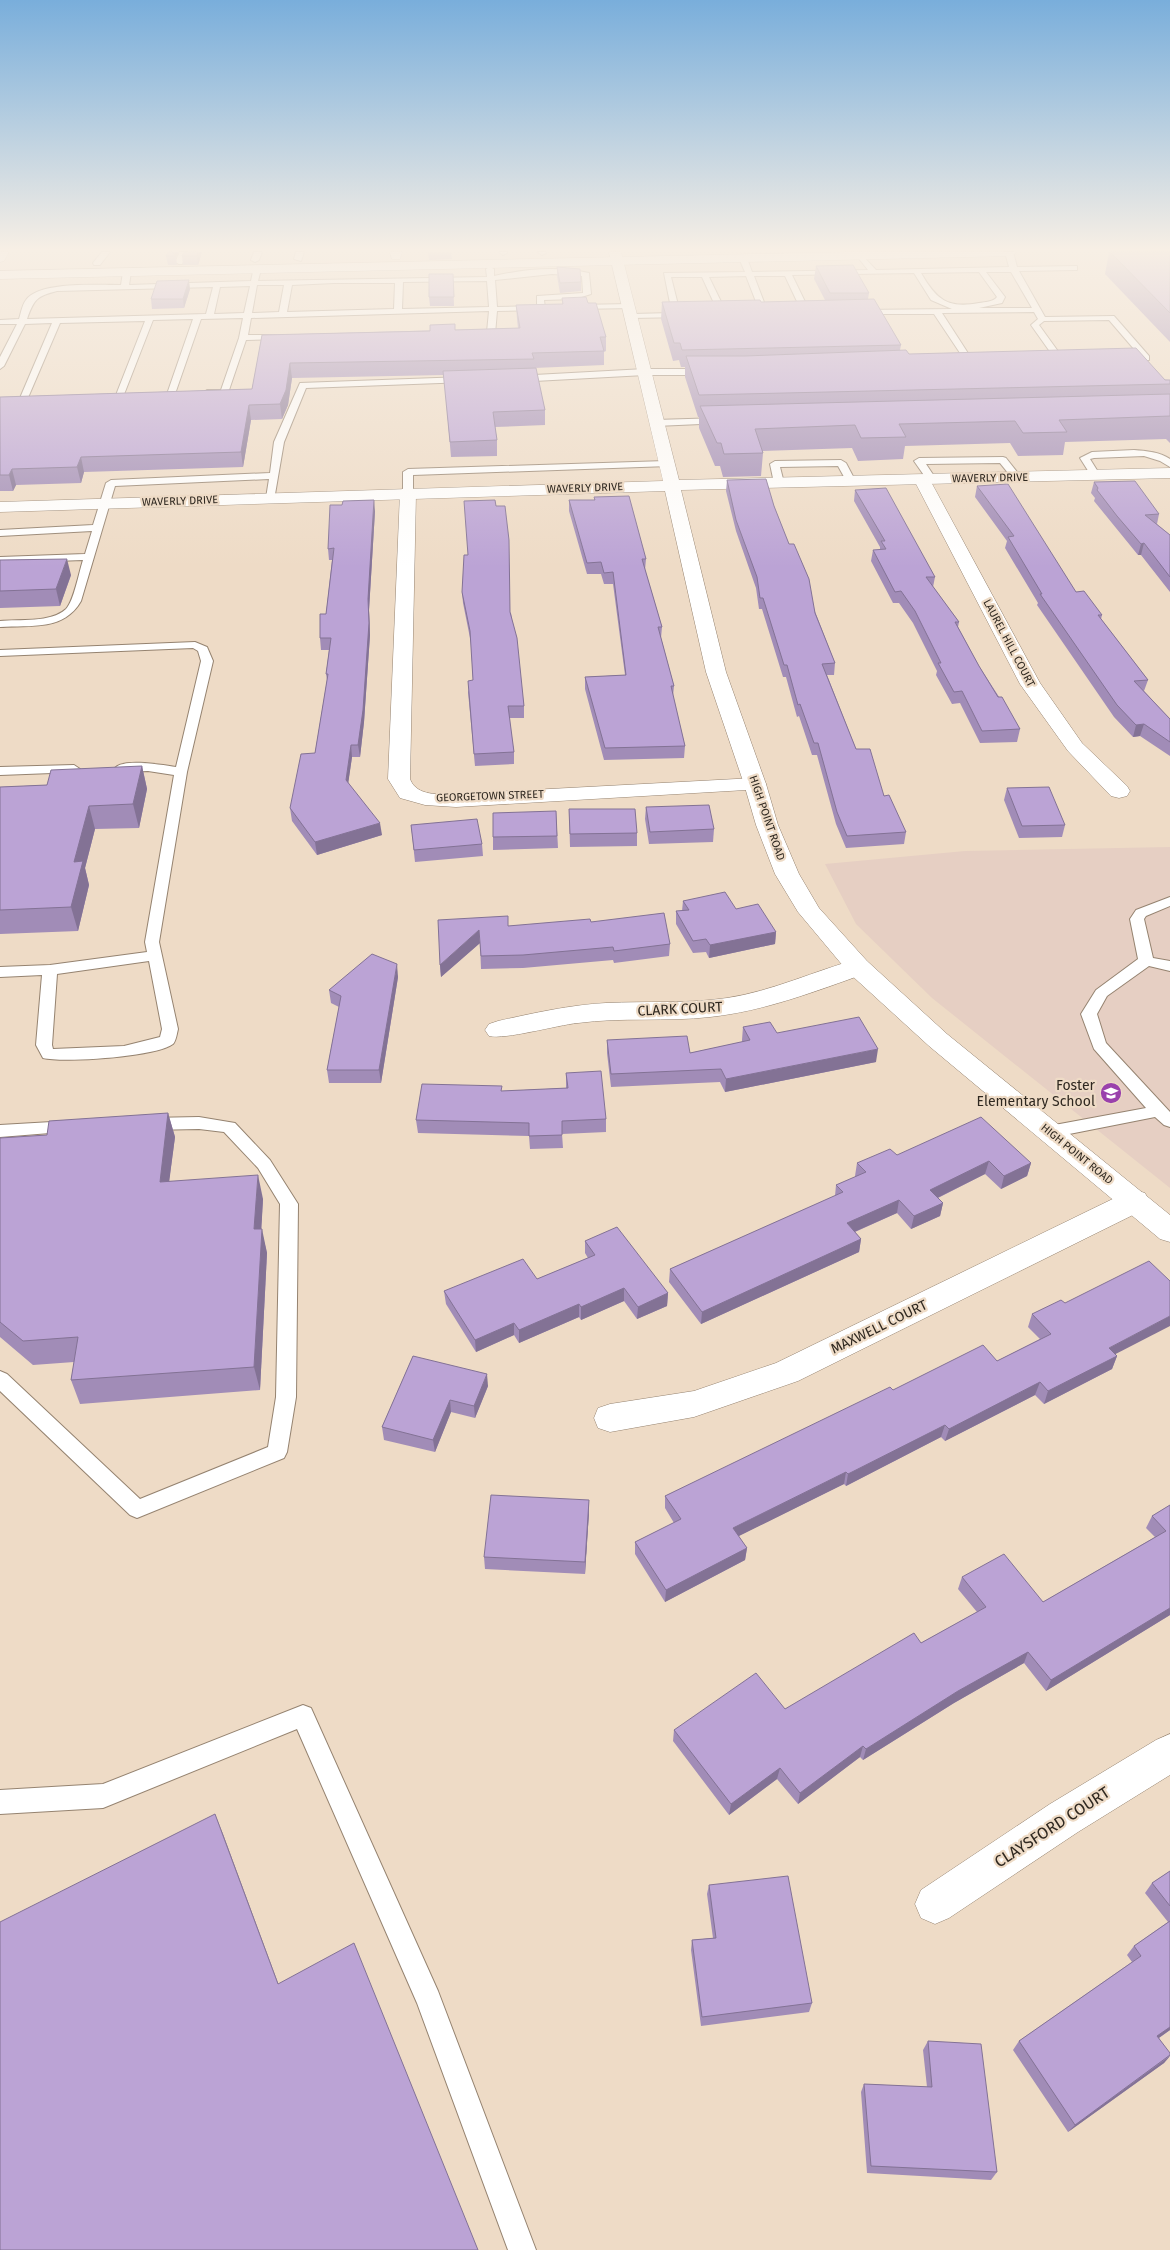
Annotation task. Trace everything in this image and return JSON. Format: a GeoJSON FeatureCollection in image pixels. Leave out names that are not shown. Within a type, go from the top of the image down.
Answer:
{"type":"FeatureCollection","features":[{"type":"Feature","properties":{"kind":"street","name":"HIGH POINT ROAD"},"geometry":{"type":"LineString","coordinates":[[642,357],[716,672],[755,784],[767,825],[787,874],[810,912],[858,967],[938,1040],[1170,1231]]}},
{"type":"Feature","properties":{"kind":"street","name":"WAVERLY DRIVE"},"geometry":{"type":"LineString","coordinates":[[0,507],[408,493],[1170,474]]}},
{"type":"Feature","properties":{"kind":"street","name":"LAUREL HILL COURT"},"geometry":{"type":"LineString","coordinates":[[926,480],[1030,684],[1075,747],[1119,791]]}},
{"type":"Feature","properties":{"kind":"street","name":"GEORGETOWN STREET"},"geometry":{"type":"LineString","coordinates":[[408,493],[399,779],[402,789],[412,796],[431,799],[469,799],[755,784]]}},
{"type":"Feature","properties":{"kind":"street","name":"CLARK COURT"},"geometry":{"type":"LineString","coordinates":[[498,1030],[536,1020],[592,1013],[708,1009],[743,1004],[778,996],[858,967]]}},
{"type":"Feature","properties":{"kind":"street","name":"MAXWELL COURT"},"geometry":{"type":"LineString","coordinates":[[610,1418],[694,1404],[787,1372],[1135,1201]]}},
{"type":"Feature","properties":{"kind":"street","name":"CLAYSFORD COURT"},"geometry":{"type":"LineString","coordinates":[[935,1904],[1064,1818],[1170,1753]]}},
{"type":"Feature","properties":{"kind":"lane"},"geometry":{"type":"LineString","coordinates":[[25,398],[42,357]]}},
{"type":"Feature","properties":{"kind":"lane"},"geometry":{"type":"LineString","coordinates":[[120,395],[135,357]]}},
{"type":"Feature","properties":{"kind":"lane"},"geometry":{"type":"LineString","coordinates":[[171,394],[184,357]]}},
{"type":"Feature","properties":{"kind":"lane"},"geometry":{"type":"LineString","coordinates":[[197,394],[224,393],[236,357]]}},
{"type":"Feature","properties":{"kind":"lane"},"geometry":{"type":"LineString","coordinates":[[951,365],[975,364],[970,357]]}},
{"type":"Feature","properties":{"kind":"lane"},"geometry":{"type":"LineString","coordinates":[[1055,357],[1057,361],[1071,361]]}},
{"type":"Feature","properties":{"kind":"lane"},"geometry":{"type":"LineString","coordinates":[[1118,359],[1145,357]]}},
{"type":"Feature","properties":{"kind":"lane"},"geometry":{"type":"LineString","coordinates":[[508,379],[645,372],[714,372]]}},
{"type":"Feature","properties":{"kind":"lane"},"geometry":{"type":"LineString","coordinates":[[271,498],[279,442],[303,385],[470,380]]}},
{"type":"Feature","properties":{"kind":"lane"},"geometry":{"type":"LineString","coordinates":[[656,423],[727,421]]}},
{"type":"Feature","properties":{"kind":"lane"},"geometry":{"type":"LineString","coordinates":[[1095,475],[1085,458],[1092,455],[1152,453],[1163,457],[1170,464]]}},
{"type":"Feature","properties":{"kind":"lane"},"geometry":{"type":"LineString","coordinates":[[408,493],[408,472],[666,464]]}},
{"type":"Feature","properties":{"kind":"lane"},"geometry":{"type":"LineString","coordinates":[[0,624],[55,620],[64,616],[76,601],[111,483],[274,476]]}},
{"type":"Feature","properties":{"kind":"lane"},"geometry":{"type":"LineString","coordinates":[[0,534],[98,528]]}},
{"type":"Feature","properties":{"kind":"lane"},"geometry":{"type":"LineString","coordinates":[[0,560],[90,557]]}},
{"type":"Feature","properties":{"kind":"lane"},"geometry":{"type":"LineString","coordinates":[[0,653],[195,645],[203,649],[207,661],[181,772],[152,942],[170,1030],[167,1040],[154,1046],[125,1051],[48,1054],[44,1045],[50,970]]}},
{"type":"Feature","properties":{"kind":"lane"},"geometry":{"type":"LineString","coordinates":[[105,768],[148,767],[181,772]]}},
{"type":"Feature","properties":{"kind":"lane"},"geometry":{"type":"LineString","coordinates":[[0,771],[86,769]]}},
{"type":"Feature","properties":{"kind":"lane"},"geometry":{"type":"LineString","coordinates":[[1146,961],[1137,919],[1141,913],[1170,901]]}},
{"type":"Feature","properties":{"kind":"lane"},"geometry":{"type":"LineString","coordinates":[[0,972],[50,970],[154,954]]}},
{"type":"Feature","properties":{"kind":"lane"},"geometry":{"type":"LineString","coordinates":[[1164,1116],[1099,1045],[1089,1014],[1101,993],[1146,961],[1170,966]]}},
{"type":"Feature","properties":{"kind":"lane"},"geometry":{"type":"LineString","coordinates":[[1049,1132],[1164,1116]]}},
{"type":"Feature","properties":{"kind":"lane"},"geometry":{"type":"LineString","coordinates":[[0,1380],[137,1509],[277,1452],[286,1397],[289,1204],[264,1164],[229,1127],[199,1123],[134,1124]]}},
{"type":"Feature","properties":{"kind":"lane"},"geometry":{"type":"LineString","coordinates":[[0,1131],[86,1126]]}},
{"type":"Feature","properties":{"kind":"lane"},"geometry":{"type":"LineString","coordinates":[[0,1802],[103,1796],[303,1716],[429,2000],[522,2250]]}},
{"type":"Feature","properties":{"kind":"shaded area","name":"Foster Elementary School"},"geometry":{"type":"Polygon","coordinates":[[[1170,847],[1170,1188],[932,998],[856,924],[825,864],[965,851],[1170,847]]]}},
{"type":"Feature","properties":{"kind":"building"},"geometry":{"type":"Polygon","coordinates":[[[258,357],[533,357],[534,359],[290,363],[286,390],[280,404],[249,405],[241,452],[81,457],[77,467],[12,469],[9,475],[0,475],[0,397],[252,389],[258,357]]]}},
{"type":"Feature","properties":{"kind":"building"},"geometry":{"type":"Polygon","coordinates":[[[686,357],[1144,357],[1165,380],[1170,380],[1170,384],[699,395],[686,357]]]}},
{"type":"Feature","properties":{"kind":"building"},"geometry":{"type":"Polygon","coordinates":[[[536,368],[545,410],[493,412],[497,440],[450,442],[443,371],[536,368]]]}},
{"type":"Feature","properties":{"kind":"building"},"geometry":{"type":"Polygon","coordinates":[[[1170,394],[1170,416],[1059,420],[1067,432],[1023,433],[1015,421],[899,424],[906,437],[861,438],[855,425],[755,429],[763,453],[724,454],[721,443],[717,443],[700,406],[1170,394]]]}},
{"type":"Feature","properties":{"kind":"building"},"geometry":{"type":"Polygon","coordinates":[[[766,479],[789,544],[794,544],[809,579],[815,613],[835,663],[822,664],[856,749],[870,749],[884,796],[889,795],[906,832],[847,836],[837,812],[818,743],[814,743],[800,704],[798,705],[787,665],[784,665],[763,598],[760,598],[757,577],[736,520],[727,480],[766,479]]]}},
{"type":"Feature","properties":{"kind":"building"},"geometry":{"type":"Polygon","coordinates":[[[1135,481],[1159,514],[1145,515],[1170,535],[1170,577],[1144,543],[1141,544],[1117,516],[1097,490],[1098,488],[1094,482],[1135,481]]]}},
{"type":"Feature","properties":{"kind":"building"},"geometry":{"type":"Polygon","coordinates":[[[1008,484],[1076,592],[1084,591],[1102,615],[1098,615],[1148,680],[1134,681],[1170,719],[1170,742],[1144,724],[1136,725],[1117,705],[1040,594],[1042,594],[1008,537],[1014,536],[977,486],[1008,484]]]}},
{"type":"Feature","properties":{"kind":"building"},"geometry":{"type":"Polygon","coordinates":[[[886,488],[935,577],[926,577],[959,622],[955,622],[979,666],[998,697],[1002,697],[1020,729],[982,731],[962,691],[954,692],[938,663],[941,663],[915,611],[901,591],[895,592],[873,550],[886,549],[881,541],[885,541],[855,490],[886,488]]]}},
{"type":"Feature","properties":{"kind":"building"},"geometry":{"type":"Polygon","coordinates":[[[629,496],[646,559],[642,559],[662,627],[658,627],[674,686],[671,686],[685,746],[605,748],[585,677],[626,675],[613,572],[604,573],[601,562],[587,563],[569,500],[595,500],[594,497],[629,496]]]}},
{"type":"Feature","properties":{"kind":"building"},"geometry":{"type":"Polygon","coordinates":[[[374,500],[363,710],[358,745],[351,745],[346,780],[380,823],[315,842],[290,808],[301,754],[315,753],[328,674],[326,674],[331,638],[320,638],[320,614],[326,614],[334,548],[328,549],[330,505],[342,505],[343,501],[374,500]]]}},
{"type":"Feature","properties":{"kind":"building"},"geometry":{"type":"Polygon","coordinates":[[[495,500],[496,506],[505,506],[509,540],[510,612],[517,638],[524,706],[508,706],[514,752],[474,754],[468,681],[473,680],[470,631],[462,592],[464,555],[468,555],[464,501],[495,500]]]}},
{"type":"Feature","properties":{"kind":"building"},"geometry":{"type":"Polygon","coordinates":[[[67,559],[56,589],[0,591],[0,560],[67,559]]]}},
{"type":"Feature","properties":{"kind":"building"},"geometry":{"type":"Polygon","coordinates":[[[142,766],[133,804],[89,806],[74,862],[83,861],[71,907],[0,910],[0,787],[47,785],[51,770],[142,766]]]}},
{"type":"Feature","properties":{"kind":"building"},"geometry":{"type":"Polygon","coordinates":[[[1049,787],[1065,825],[1022,826],[1007,788],[1049,787]]]}},
{"type":"Feature","properties":{"kind":"building"},"geometry":{"type":"Polygon","coordinates":[[[709,805],[714,829],[650,832],[646,807],[709,805]]]}},
{"type":"Feature","properties":{"kind":"building"},"geometry":{"type":"Polygon","coordinates":[[[569,809],[635,809],[637,833],[570,834],[569,809]]]}},
{"type":"Feature","properties":{"kind":"building"},"geometry":{"type":"Polygon","coordinates":[[[556,811],[557,836],[493,837],[493,813],[556,811]]]}},
{"type":"Feature","properties":{"kind":"building"},"geometry":{"type":"Polygon","coordinates":[[[477,819],[482,844],[414,850],[411,825],[477,819]]]}},
{"type":"Feature","properties":{"kind":"building"},"geometry":{"type":"Polygon","coordinates":[[[725,892],[736,909],[758,904],[776,932],[710,945],[706,939],[693,941],[676,911],[689,910],[683,901],[725,892]]]}},
{"type":"Feature","properties":{"kind":"building"},"geometry":{"type":"Polygon","coordinates":[[[664,913],[670,944],[614,951],[613,947],[523,955],[481,956],[479,930],[440,965],[438,920],[508,916],[508,926],[590,919],[591,922],[664,913]]]}},
{"type":"Feature","properties":{"kind":"building"},"geometry":{"type":"Polygon","coordinates":[[[372,954],[397,964],[379,1070],[327,1070],[341,996],[329,990],[372,954]]]}},
{"type":"Feature","properties":{"kind":"building"},"geometry":{"type":"Polygon","coordinates":[[[859,1017],[878,1049],[726,1079],[721,1069],[611,1074],[607,1040],[687,1036],[690,1053],[750,1040],[743,1027],[770,1022],[777,1033],[859,1017]]]}},
{"type":"Feature","properties":{"kind":"building"},"geometry":{"type":"Polygon","coordinates":[[[601,1071],[606,1119],[562,1121],[562,1135],[529,1136],[529,1123],[416,1120],[422,1084],[502,1086],[501,1091],[568,1088],[566,1073],[601,1071]]]}},
{"type":"Feature","properties":{"kind":"building"},"geometry":{"type":"Polygon","coordinates":[[[168,1113],[160,1182],[258,1175],[254,1229],[262,1229],[254,1367],[71,1380],[78,1337],[23,1341],[0,1322],[0,1138],[47,1135],[49,1121],[168,1113]]]}},
{"type":"Feature","properties":{"kind":"building"},"geometry":{"type":"Polygon","coordinates":[[[981,1117],[1031,1163],[1004,1176],[989,1161],[930,1190],[943,1203],[914,1216],[899,1200],[847,1223],[861,1239],[702,1312],[670,1269],[843,1192],[836,1185],[866,1172],[857,1163],[890,1149],[897,1155],[981,1117]]]}},
{"type":"Feature","properties":{"kind":"building"},"geometry":{"type":"Polygon","coordinates":[[[617,1227],[668,1293],[638,1307],[624,1288],[581,1307],[579,1304],[519,1330],[514,1323],[475,1340],[444,1291],[523,1259],[537,1279],[595,1255],[585,1241],[617,1227]]]}},
{"type":"Feature","properties":{"kind":"building"},"geometry":{"type":"Polygon","coordinates":[[[1149,1261],[1170,1281],[1170,1316],[1109,1348],[1117,1356],[1048,1391],[1040,1382],[949,1429],[945,1425],[848,1474],[846,1472],[733,1528],[747,1548],[666,1590],[635,1542],[681,1519],[665,1496],[890,1387],[893,1390],[983,1345],[997,1361],[1051,1334],[1032,1314],[1061,1300],[1065,1303],[1149,1261]]]}},
{"type":"Feature","properties":{"kind":"building"},"geometry":{"type":"Polygon","coordinates":[[[413,1356],[487,1374],[474,1406],[450,1400],[433,1440],[382,1427],[413,1356]]]}},
{"type":"Feature","properties":{"kind":"building"},"geometry":{"type":"Polygon","coordinates":[[[491,1495],[589,1500],[585,1562],[484,1557],[491,1495]]]}},
{"type":"Feature","properties":{"kind":"building"},"geometry":{"type":"Polygon","coordinates":[[[1170,1505],[1170,1608],[1051,1680],[1028,1652],[958,1691],[866,1749],[863,1746],[800,1793],[780,1768],[731,1804],[674,1730],[756,1673],[785,1709],[914,1633],[921,1643],[986,1607],[962,1577],[1004,1554],[1043,1602],[1166,1531],[1152,1516],[1170,1505]]]}},
{"type":"Feature","properties":{"kind":"building"},"geometry":{"type":"Polygon","coordinates":[[[215,1814],[278,1984],[354,1943],[478,2250],[0,2250],[0,1922],[215,1814]]]}},
{"type":"Feature","properties":{"kind":"building"},"geometry":{"type":"Polygon","coordinates":[[[1170,1871],[1170,1906],[1152,1883],[1170,1871]]]}},
{"type":"Feature","properties":{"kind":"building"},"geometry":{"type":"Polygon","coordinates":[[[788,1876],[812,2003],[702,2017],[692,1940],[716,1938],[709,1885],[788,1876]]]}},
{"type":"Feature","properties":{"kind":"building"},"geometry":{"type":"Polygon","coordinates":[[[1170,1921],[1170,2027],[1157,2036],[1170,2055],[1075,2125],[1019,2041],[1141,1956],[1134,1946],[1170,1921]]]}},
{"type":"Feature","properties":{"kind":"building"},"geometry":{"type":"Polygon","coordinates":[[[928,2041],[981,2044],[997,2172],[871,2166],[864,2084],[932,2087],[928,2041]]]}},
{"type":"Feature","properties":{"kind":"place","name":"Foster Elementary School"},"geometry":{"type":"Point","coordinates":[1111,1093]}}]}
